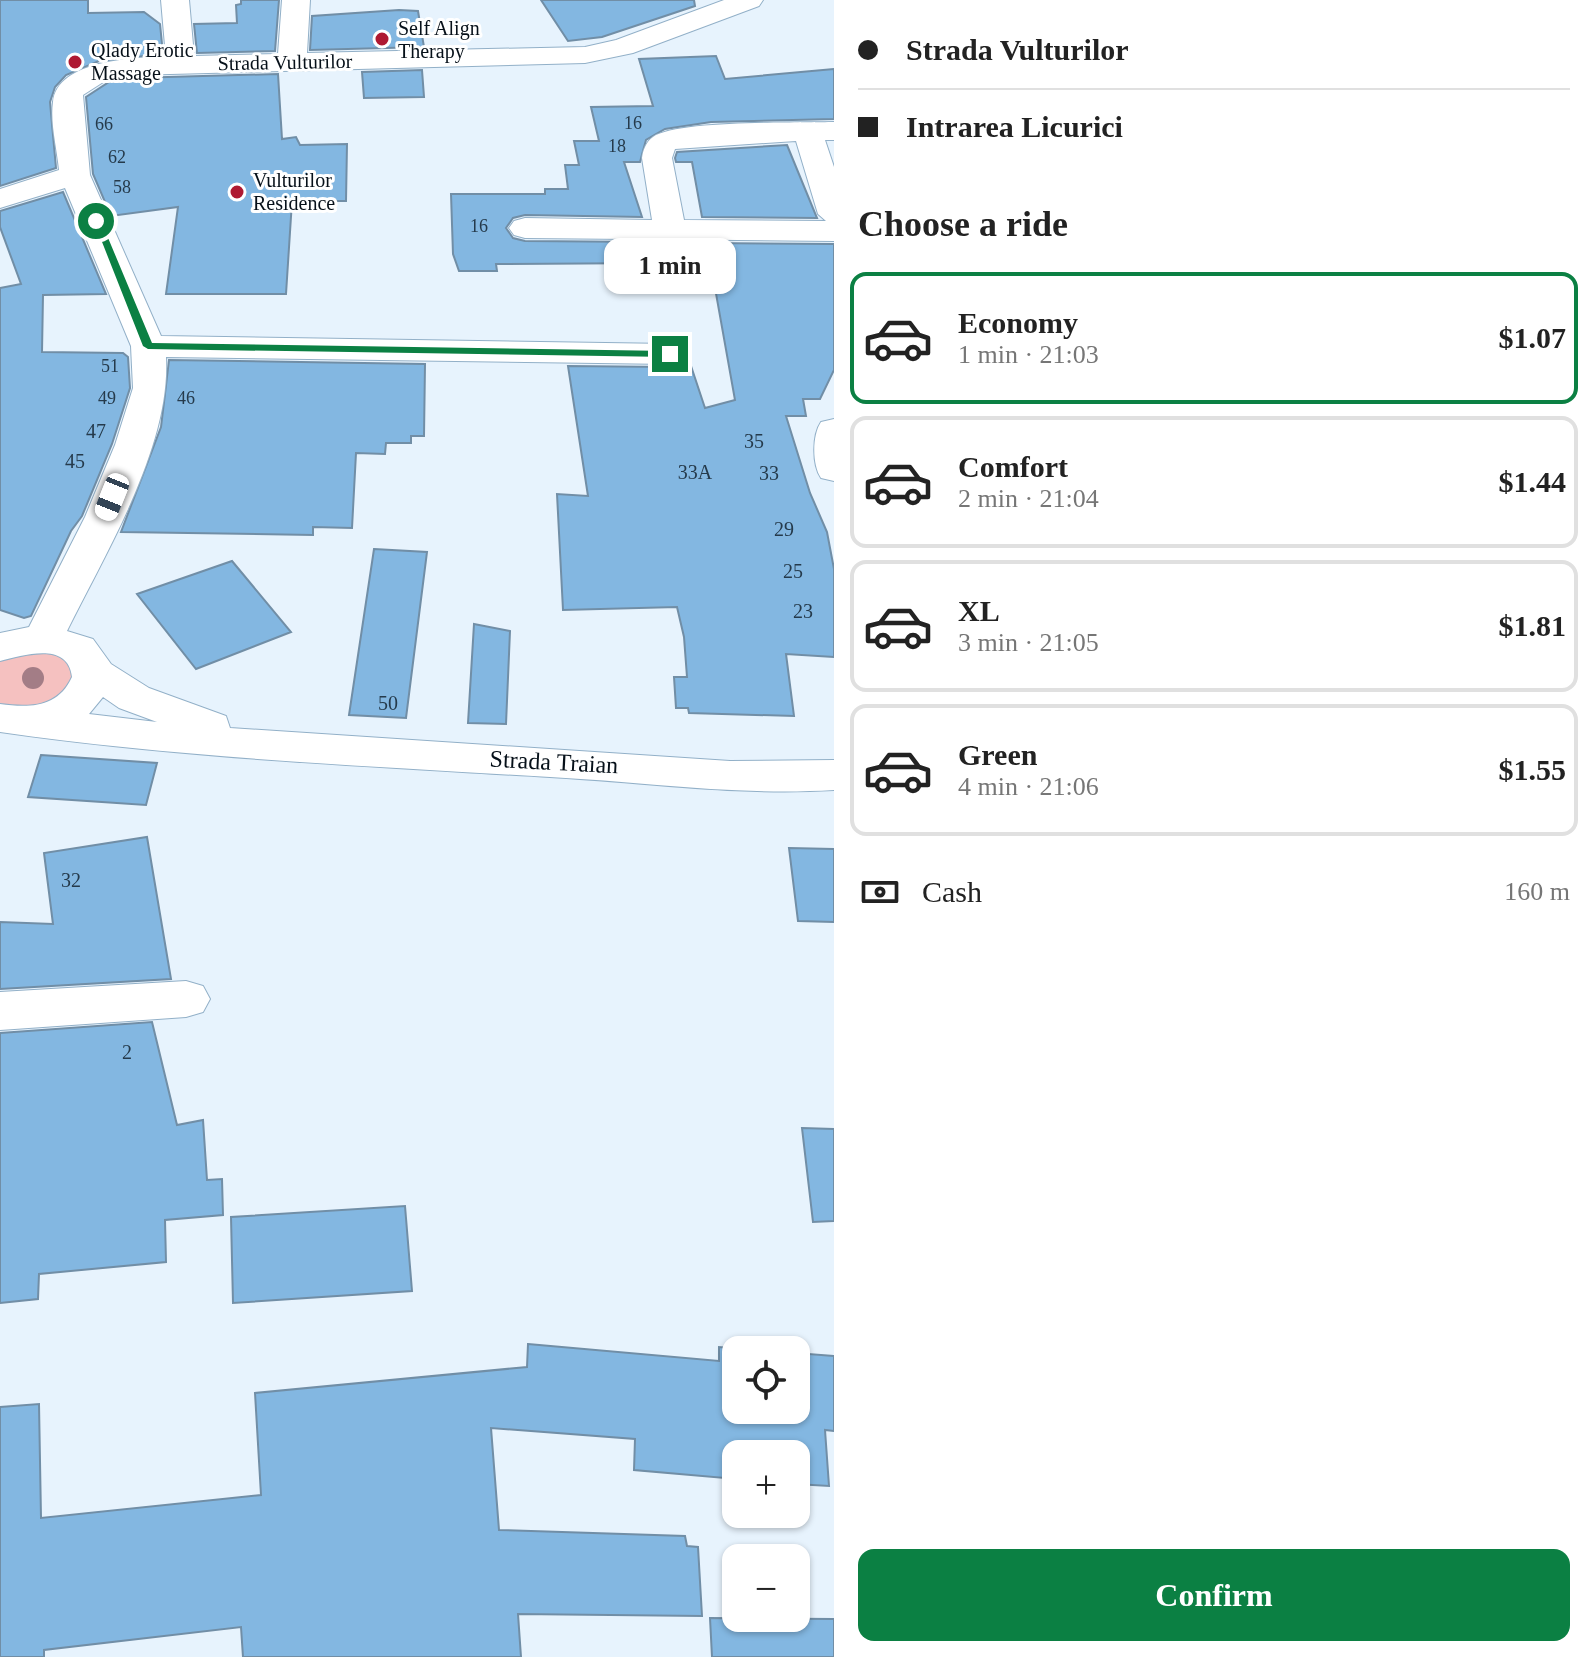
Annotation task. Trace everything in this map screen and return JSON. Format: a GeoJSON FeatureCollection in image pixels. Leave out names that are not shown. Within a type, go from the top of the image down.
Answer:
{"type":"FeatureCollection","features":[{"type":"Feature","properties":{"kind":"street"},"geometry":{"type":"LineString","coordinates":[[175,0],[181,64]]}},
{"type":"Feature","properties":{"kind":"street"},"geometry":{"type":"LineString","coordinates":[[292,62],[296,0]]}},
{"type":"Feature","properties":{"kind":"street","name":"Strada Vulturilor"},"geometry":{"type":"LineString","coordinates":[[17,640],[81,568],[133,445],[150,388],[148,346],[75,175],[67,102],[70,91],[82,80],[116,68],[181,64],[585,55],[623,47],[749,0]]}},
{"type":"Feature","properties":{"kind":"street"},"geometry":{"type":"LineString","coordinates":[[670,230],[657,149],[662,142],[683,137],[821,132],[834,214]]}},
{"type":"Feature","properties":{"kind":"street"},"geometry":{"type":"LineString","coordinates":[[0,199],[75,175]]}},
{"type":"Feature","properties":{"kind":"street"},"geometry":{"type":"LineString","coordinates":[[525,228],[834,231]]}},
{"type":"Feature","properties":{"kind":"street"},"geometry":{"type":"LineString","coordinates":[[148,346],[670,354]]}},
{"type":"Feature","properties":{"kind":"street"},"geometry":{"type":"LineString","coordinates":[[834,430],[834,470]]}},
{"type":"Feature","properties":{"kind":"street","name":"Strada Traian"},"geometry":{"type":"LineString","coordinates":[[17,640],[77,649],[88,659],[93,671],[134,698],[275,745]]}},
{"type":"Feature","properties":{"kind":"street"},"geometry":{"type":"LineString","coordinates":[[12,727],[74,707],[93,684],[93,671]]}},
{"type":"Feature","properties":{"kind":"street","name":"Strada Traian"},"geometry":{"type":"LineString","coordinates":[[12,727],[709,773],[832,775]]}},
{"type":"Feature","properties":{"kind":"street"},"geometry":{"type":"LineString","coordinates":[[0,1011],[186,999]]}},
{"type":"Feature","properties":{"kind":"shaded area"},"geometry":{"type":"Polygon","coordinates":[[[62,642],[86,696],[0,718],[0,648],[62,642]]]}},
{"type":"Feature","properties":{"kind":"building"},"geometry":{"type":"Polygon","coordinates":[[[0,0],[88,0],[88,13],[144,12],[160,24],[163,54],[99,61],[66,75],[55,87],[50,102],[56,168],[0,186],[0,0]]]}},
{"type":"Feature","properties":{"kind":"building"},"geometry":{"type":"Polygon","coordinates":[[[241,0],[279,0],[275,51],[197,53],[194,24],[237,23],[236,5],[241,4],[241,0]]]}},
{"type":"Feature","properties":{"kind":"building"},"geometry":{"type":"Polygon","coordinates":[[[541,0],[694,0],[695,6],[602,37],[568,41],[541,0]]]}},
{"type":"Feature","properties":{"kind":"building"},"geometry":{"type":"Polygon","coordinates":[[[418,11],[424,47],[310,50],[312,16],[418,11]]]}},
{"type":"Feature","properties":{"kind":"building"},"geometry":{"type":"Polygon","coordinates":[[[716,56],[725,79],[834,69],[834,119],[711,122],[665,129],[646,140],[640,162],[624,162],[642,217],[525,215],[513,218],[506,228],[513,238],[525,241],[651,242],[658,263],[496,264],[497,271],[459,271],[453,254],[451,194],[545,194],[545,189],[568,189],[565,165],[579,165],[574,141],[599,141],[591,107],[653,106],[639,59],[716,56]]]}},
{"type":"Feature","properties":{"kind":"building"},"geometry":{"type":"Polygon","coordinates":[[[422,70],[424,97],[364,98],[362,72],[422,70]]]}},
{"type":"Feature","properties":{"kind":"building"},"geometry":{"type":"Polygon","coordinates":[[[278,74],[282,139],[296,137],[300,145],[347,144],[346,201],[292,201],[286,294],[166,294],[178,207],[111,216],[93,174],[86,97],[109,82],[132,78],[278,74]]]}},
{"type":"Feature","properties":{"kind":"building"},"geometry":{"type":"Polygon","coordinates":[[[787,145],[817,218],[702,217],[692,162],[676,162],[675,158],[677,152],[787,145]]]}},
{"type":"Feature","properties":{"kind":"building"},"geometry":{"type":"Polygon","coordinates":[[[63,192],[106,294],[43,295],[42,352],[123,353],[128,357],[130,388],[112,444],[82,516],[71,531],[31,616],[24,618],[0,610],[0,288],[21,284],[0,227],[0,211],[63,192]]]}},
{"type":"Feature","properties":{"kind":"building"},"geometry":{"type":"Polygon","coordinates":[[[707,243],[834,244],[834,370],[820,399],[803,399],[806,416],[786,416],[810,493],[827,532],[834,569],[834,657],[786,654],[794,716],[689,713],[688,708],[676,708],[674,677],[687,677],[684,637],[677,607],[563,610],[557,494],[588,496],[568,366],[670,367],[689,360],[705,408],[735,400],[707,243]]]}},
{"type":"Feature","properties":{"kind":"building"},"geometry":{"type":"Polygon","coordinates":[[[169,360],[425,364],[424,436],[411,436],[411,443],[386,443],[385,454],[356,453],[352,528],[313,527],[313,535],[121,532],[161,427],[169,360]]]}},
{"type":"Feature","properties":{"kind":"building"},"geometry":{"type":"Polygon","coordinates":[[[374,549],[427,552],[406,718],[349,715],[374,549]]]}},
{"type":"Feature","properties":{"kind":"building"},"geometry":{"type":"Polygon","coordinates":[[[232,561],[291,632],[196,669],[137,594],[232,561]]]}},
{"type":"Feature","properties":{"kind":"building"},"geometry":{"type":"Polygon","coordinates":[[[474,624],[510,631],[506,724],[468,723],[474,624]]]}},
{"type":"Feature","properties":{"kind":"building"},"geometry":{"type":"Polygon","coordinates":[[[41,755],[157,763],[146,805],[28,797],[41,755]]]}},
{"type":"Feature","properties":{"kind":"building"},"geometry":{"type":"Polygon","coordinates":[[[147,837],[171,979],[0,989],[0,922],[53,924],[44,853],[147,837]]]}},
{"type":"Feature","properties":{"kind":"building"},"geometry":{"type":"Polygon","coordinates":[[[789,848],[834,849],[834,922],[798,921],[789,848]]]}},
{"type":"Feature","properties":{"kind":"building"},"geometry":{"type":"Polygon","coordinates":[[[152,1022],[177,1125],[203,1120],[207,1180],[222,1179],[223,1215],[165,1220],[166,1262],[39,1274],[38,1299],[0,1303],[0,1033],[152,1022]]]}},
{"type":"Feature","properties":{"kind":"building"},"geometry":{"type":"Polygon","coordinates":[[[802,1128],[834,1129],[834,1221],[813,1222],[802,1128]]]}},
{"type":"Feature","properties":{"kind":"building"},"geometry":{"type":"Polygon","coordinates":[[[405,1206],[412,1291],[233,1303],[231,1217],[405,1206]]]}},
{"type":"Feature","properties":{"kind":"building"},"geometry":{"type":"Polygon","coordinates":[[[528,1344],[719,1361],[719,1347],[722,1347],[722,1424],[810,1424],[810,1354],[834,1356],[834,1431],[825,1430],[829,1486],[810,1485],[810,1440],[722,1440],[722,1478],[634,1470],[635,1439],[491,1428],[499,1530],[685,1536],[687,1546],[698,1547],[702,1616],[518,1614],[521,1657],[243,1657],[241,1627],[44,1650],[44,1657],[0,1657],[0,1407],[39,1404],[41,1518],[261,1495],[255,1393],[527,1367],[528,1344]]]}},
{"type":"Feature","properties":{"kind":"building"},"geometry":{"type":"Polygon","coordinates":[[[710,1618],[722,1618],[722,1632],[810,1632],[810,1619],[834,1619],[834,1657],[712,1657],[710,1618]]]}},
{"type":"Feature","properties":{"kind":"place","name":"Self Align Therapy"},"geometry":{"type":"Point","coordinates":[382,39]}},
{"type":"Feature","properties":{"kind":"place","name":"Qlady Erotic Massage"},"geometry":{"type":"Point","coordinates":[75,62]}},
{"type":"Feature","properties":{"kind":"place","name":"Vulturilor Residence"},"geometry":{"type":"Point","coordinates":[237,192]}},
{"type":"Feature","properties":{"kind":"route"},"geometry":{"type":"LineString","coordinates":[[96,221],[148,346],[670,354]]}}]}
